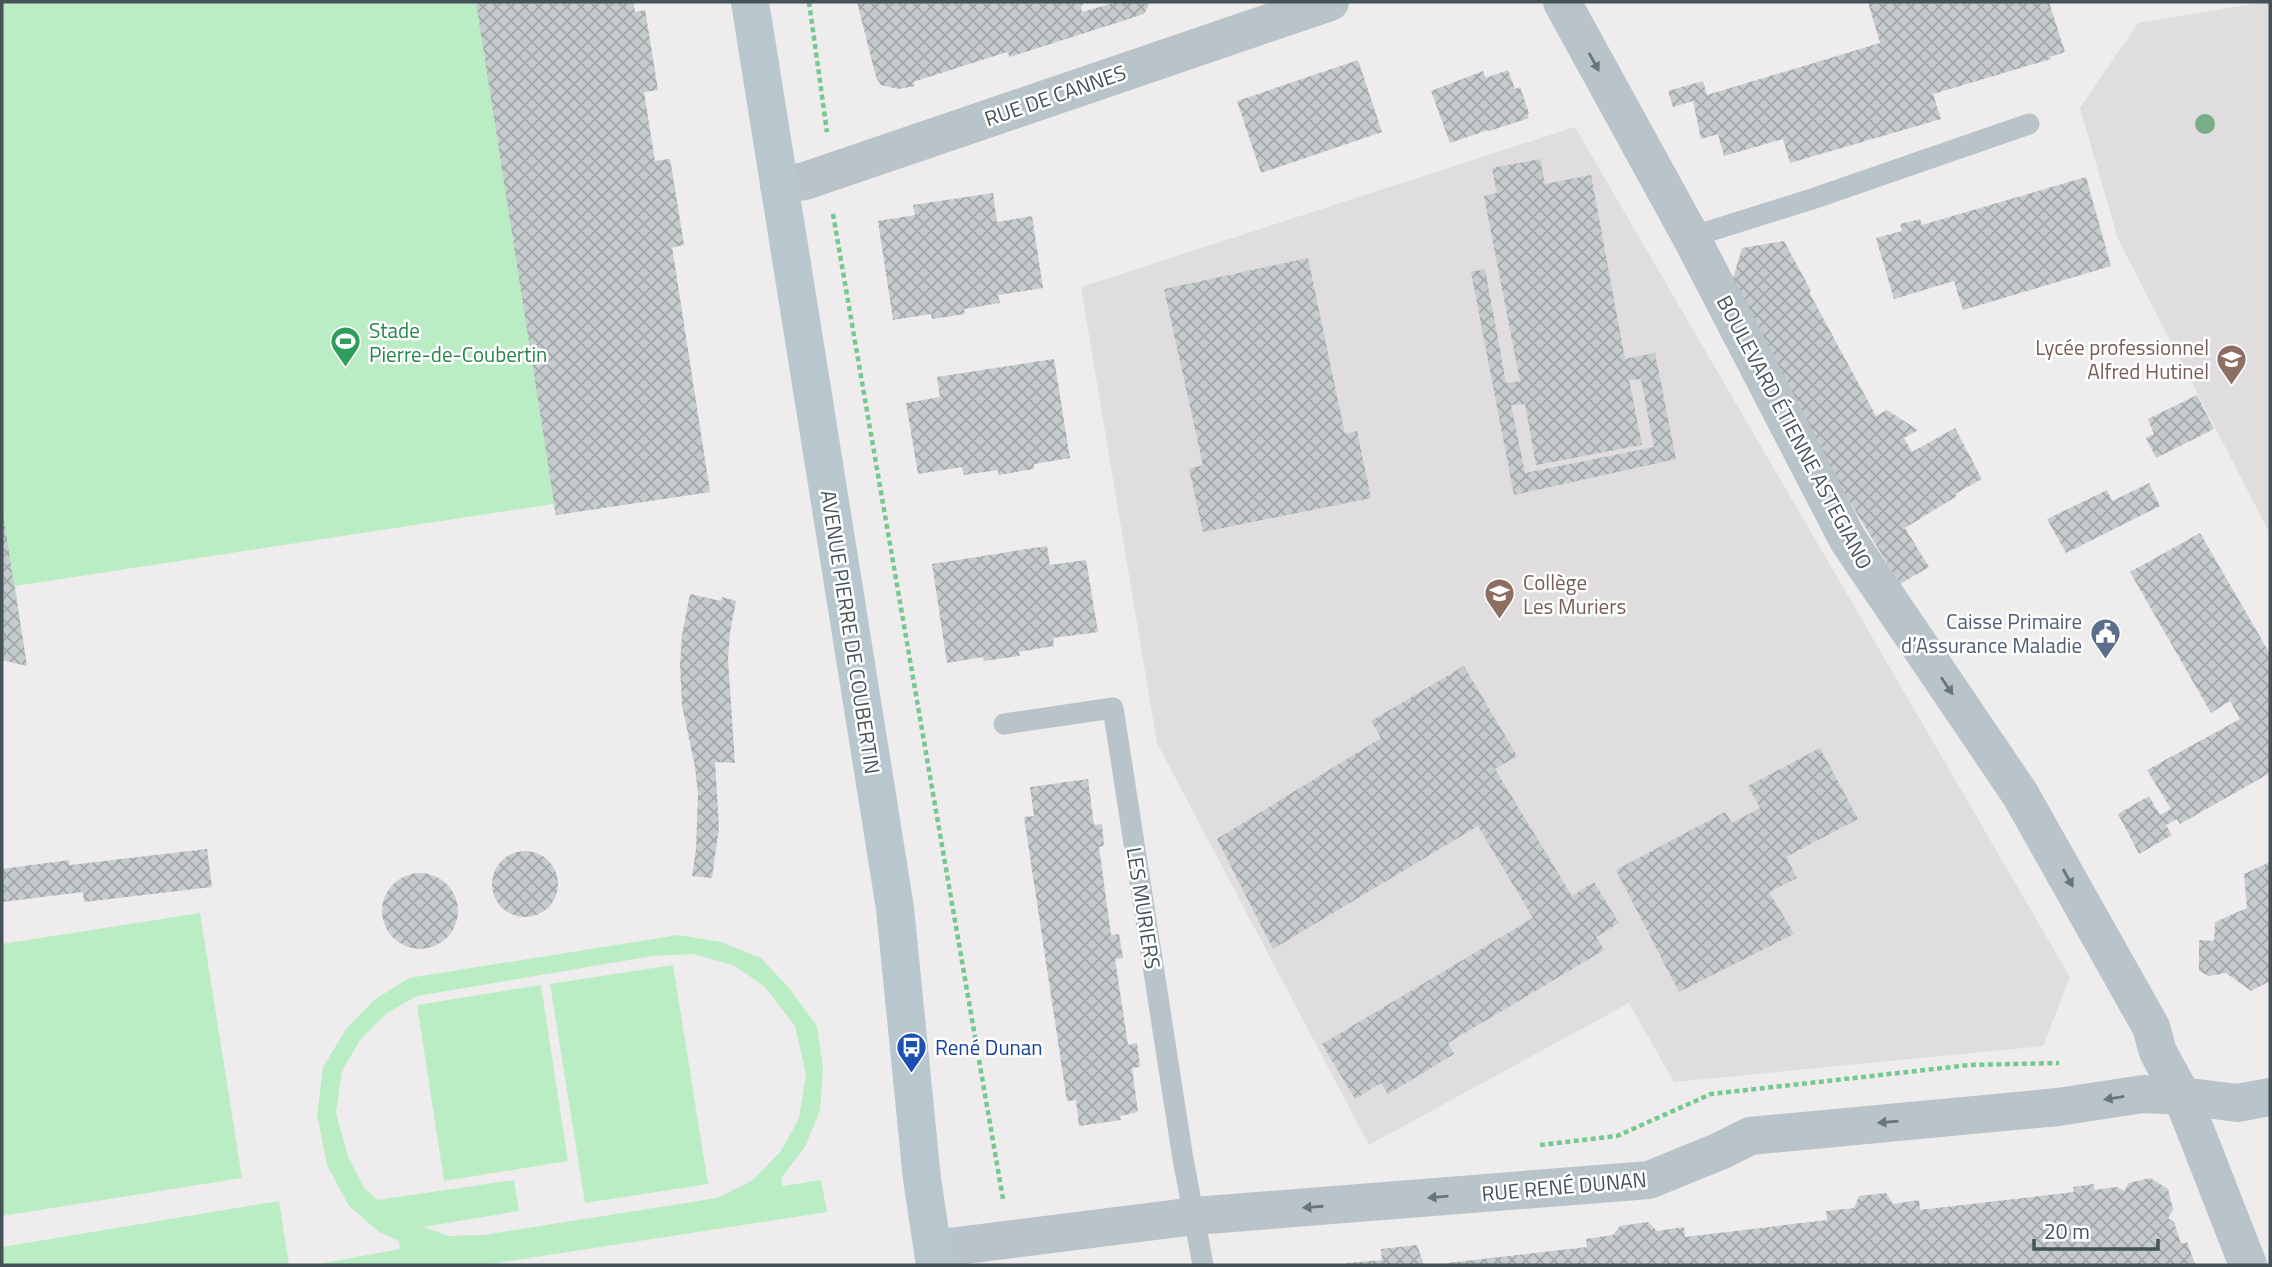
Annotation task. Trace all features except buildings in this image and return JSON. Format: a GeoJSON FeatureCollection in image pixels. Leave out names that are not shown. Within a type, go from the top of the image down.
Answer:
{"type":"FeatureCollection","features":[{"type":"Feature","properties":{"kind":"main road","name":"AVENUE PIERRE DE COUBERTIN"},"geometry":{"type":"LineString","coordinates":[[750,2],[895,908],[922,1179],[934,1257]]}},
{"type":"Feature","properties":{"kind":"street","name":"RUE DE CANNES"},"geometry":{"type":"LineString","coordinates":[[779,185],[805,181],[1330,2]]}},
{"type":"Feature","properties":{"kind":"street","name":"BOULEVARD ÉTIENNE ASTEGIANO"},"geometry":{"type":"LineString","coordinates":[[1562,2],[1690,237],[1848,540],[2020,794],[2151,1027],[2158,1052],[2182,1096],[2248,1265]]}},
{"type":"Feature","properties":{"kind":"street","name":"RUE RENÉ DUNAN"},"geometry":{"type":"LineString","coordinates":[[934,1257],[1195,1216],[1649,1180],[1750,1136],[2058,1107],[2143,1094],[2237,1103],[2270,1097]]}},
{"type":"Feature","properties":{"kind":"lane"},"geometry":{"type":"LineString","coordinates":[[1690,237],[1815,198],[2029,124]]}},
{"type":"Feature","properties":{"kind":"lane","name":"LES MURIERS"},"geometry":{"type":"LineString","coordinates":[[1004,723],[1113,708],[1183,1159],[1195,1216]]}},
{"type":"Feature","properties":{"kind":"lane"},"geometry":{"type":"LineString","coordinates":[[1195,1216],[1203,1265]]}},
{"type":"Feature","properties":{"kind":"path"},"geometry":{"type":"LineString","coordinates":[[809,2],[828,144]]}},
{"type":"Feature","properties":{"kind":"path"},"geometry":{"type":"LineString","coordinates":[[832,203],[1005,1209]]}},
{"type":"Feature","properties":{"kind":"path"},"geometry":{"type":"LineString","coordinates":[[1536,1145],[1617,1136],[1711,1094],[1970,1065],[2060,1063]]}},
{"type":"Feature","properties":{"kind":"path"},"geometry":{"type":"LineString","coordinates":[[1003,1199],[1016,1198]]}},
{"type":"Feature","properties":{"kind":"shaded area","name":"Lycée professionnel Alfred Hutinel"},"geometry":{"type":"Polygon","coordinates":[[[2270,2],[2270,534],[2118,239],[2080,108],[2138,23],[2270,2]]]}},
{"type":"Feature","properties":{"kind":"shaded area","name":"Collège Les Muriers"},"geometry":{"type":"Polygon","coordinates":[[[1575,127],[2070,977],[2043,1046],[1674,1082],[1629,1003],[1369,1145],[1157,743],[1081,287],[1575,127]]]}},
{"type":"Feature","properties":{"kind":"green space","name":"Stade Pierre-de-Coubertin"},"geometry":{"type":"Polygon","coordinates":[[[2,2],[633,2],[635,12],[645,10],[658,90],[644,92],[654,161],[670,159],[684,245],[672,248],[710,492],[556,515],[553,504],[15,586],[27,666],[2,660],[2,2]]]}},
{"type":"Feature","properties":{"kind":"green space"},"geometry":{"type":"Polygon","coordinates":[[[200,913],[242,1178],[2,1216],[2,944],[200,913]]]}},
{"type":"Feature","properties":{"kind":"green space"},"geometry":{"type":"Polygon","coordinates":[[[678,935],[721,942],[761,958],[790,989],[817,1026],[823,1069],[820,1110],[805,1147],[781,1178],[783,1186],[821,1180],[827,1212],[484,1265],[318,1265],[400,1249],[399,1241],[379,1232],[349,1206],[327,1165],[317,1115],[323,1067],[346,1029],[374,1000],[409,978],[678,935]],[[694,954],[653,956],[417,996],[387,1013],[360,1040],[342,1071],[336,1113],[348,1156],[365,1189],[378,1200],[514,1180],[519,1211],[423,1227],[449,1236],[483,1235],[717,1198],[753,1180],[781,1151],[799,1118],[806,1074],[795,1026],[765,987],[735,966],[694,954]]]}},
{"type":"Feature","properties":{"kind":"green space"},"geometry":{"type":"Polygon","coordinates":[[[673,965],[708,1184],[585,1203],[550,984],[673,965]]]}},
{"type":"Feature","properties":{"kind":"green space"},"geometry":{"type":"Polygon","coordinates":[[[541,985],[568,1161],[444,1181],[417,1005],[541,985]]]}},
{"type":"Feature","properties":{"kind":"green space"},"geometry":{"type":"Polygon","coordinates":[[[279,1201],[289,1265],[2,1265],[2,1247],[279,1201]]]}},
{"type":"Feature","properties":{"kind":"place","name":"Stade Pierre-de-Coubertin"},"geometry":{"type":"Point","coordinates":[346,369]}},
{"type":"Feature","properties":{"kind":"place","name":"Lycée professionnel Alfred Hutinel"},"geometry":{"type":"Point","coordinates":[2232,386]}},
{"type":"Feature","properties":{"kind":"place","name":"Collège Les Muriers"},"geometry":{"type":"Point","coordinates":[1500,621]}},
{"type":"Feature","properties":{"kind":"place","name":"Caisse Primaire d’Assurance Maladie"},"geometry":{"type":"Point","coordinates":[2105,660]}},
{"type":"Feature","properties":{"kind":"place","name":"René Dunan"},"geometry":{"type":"Point","coordinates":[912,1074]}}]}
